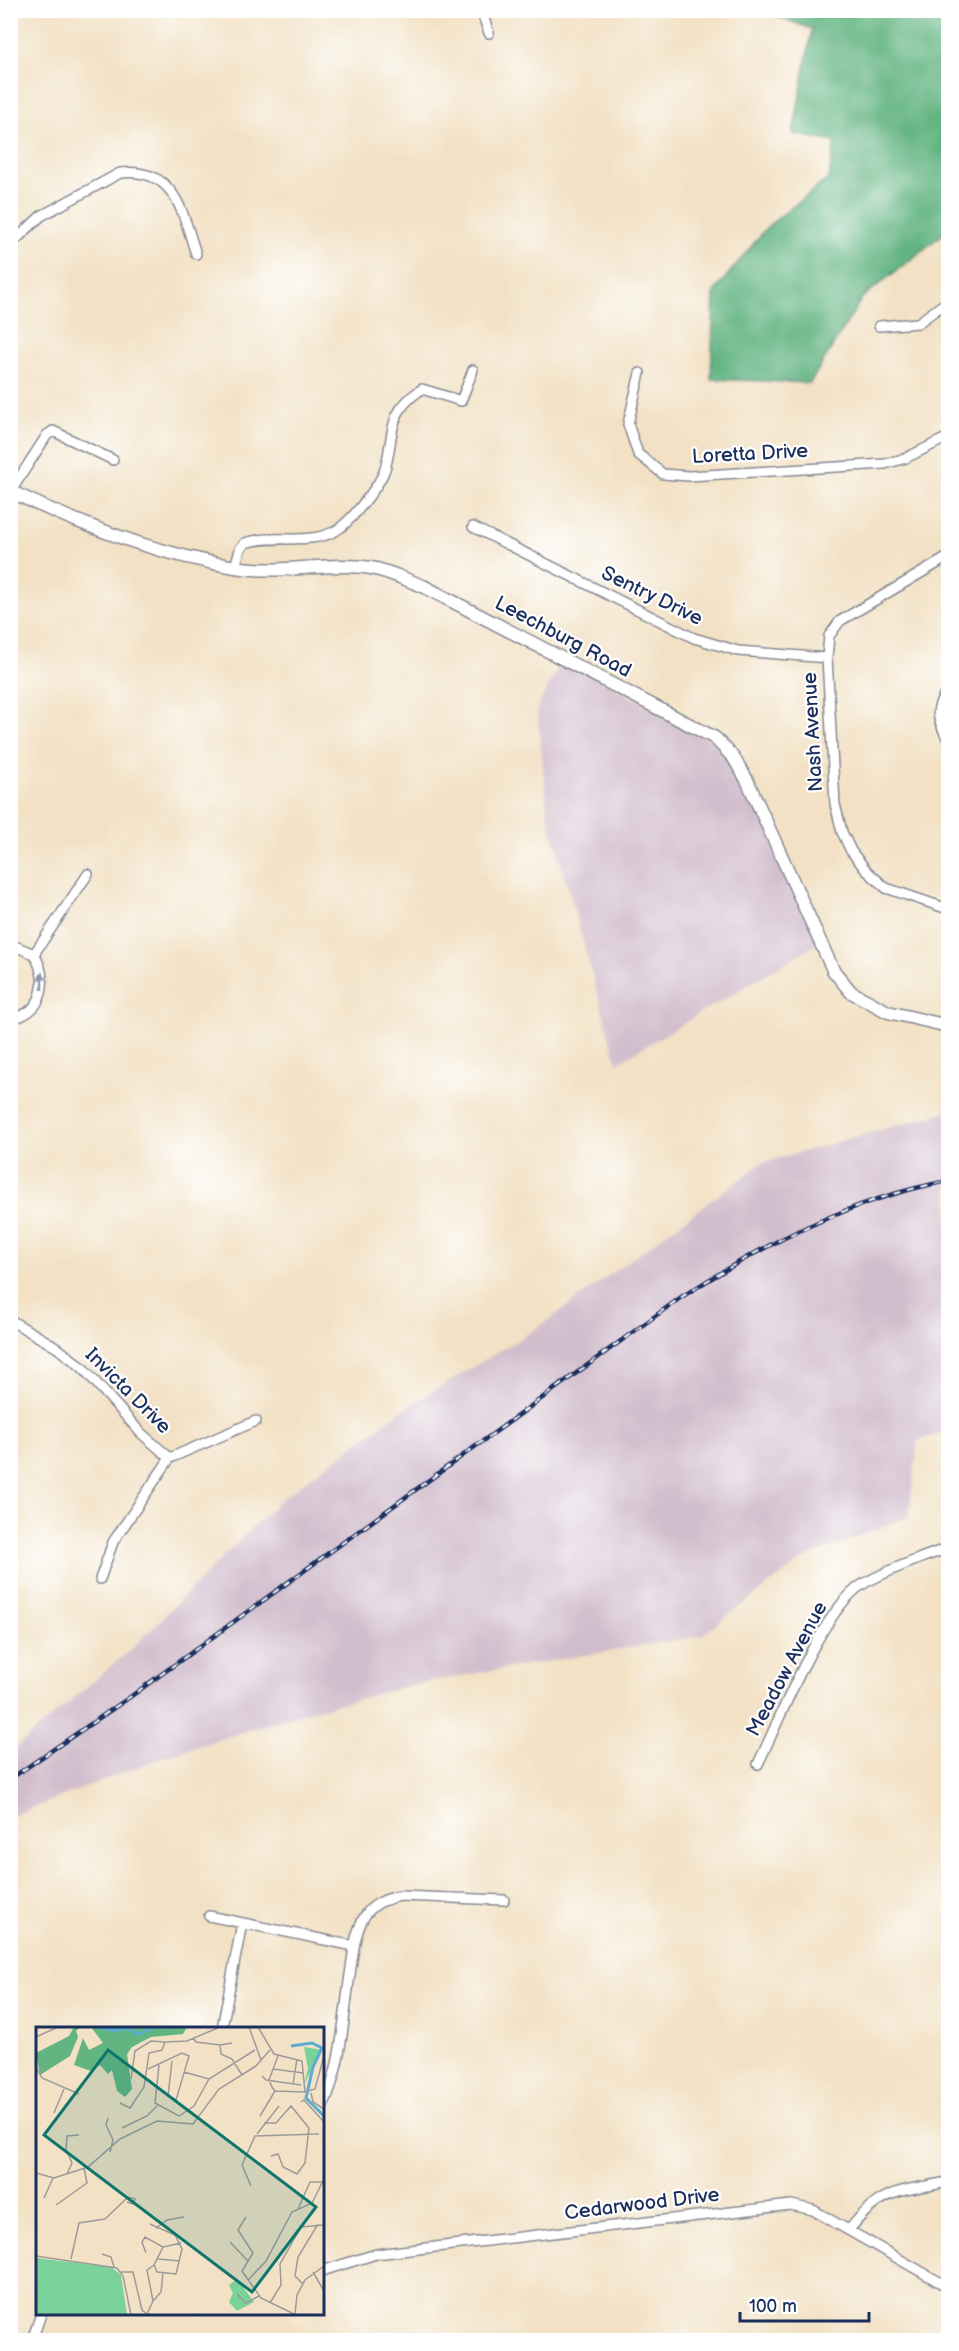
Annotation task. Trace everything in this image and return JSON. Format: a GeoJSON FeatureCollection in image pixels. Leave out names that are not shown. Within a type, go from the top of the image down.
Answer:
{"type":"FeatureCollection","features":[{"type":"Feature","properties":{"kind":"street"},"geometry":{"type":"LineString","coordinates":[[481,10],[489,33]]}},
{"type":"Feature","properties":{"kind":"street"},"geometry":{"type":"LineString","coordinates":[[10,245],[41,216],[120,173],[135,172],[149,174],[168,185],[180,206],[196,254]]}},
{"type":"Feature","properties":{"kind":"street"},"geometry":{"type":"LineString","coordinates":[[879,326],[918,322],[948,301]]}},
{"type":"Feature","properties":{"kind":"street"},"geometry":{"type":"LineString","coordinates":[[235,567],[240,549],[245,543],[323,536],[340,528],[379,483],[386,468],[390,432],[395,417],[411,396],[422,389],[461,401],[473,370]]}},
{"type":"Feature","properties":{"kind":"street","name":"Loretta Drive"},"geometry":{"type":"LineString","coordinates":[[640,373],[628,424],[638,454],[663,474],[689,476],[885,464],[906,458],[948,437]]}},
{"type":"Feature","properties":{"kind":"street"},"geometry":{"type":"LineString","coordinates":[[11,491],[47,435],[53,431],[113,460]]}},
{"type":"Feature","properties":{"kind":"street","name":"Leechburg Road"},"geometry":{"type":"LineString","coordinates":[[11,491],[67,518],[140,543],[235,567],[298,570],[343,566],[389,573],[423,586],[715,738],[733,757],[747,780],[833,970],[851,992],[888,1012],[948,1026]]}},
{"type":"Feature","properties":{"kind":"street","name":"Sentry Drive"},"geometry":{"type":"LineString","coordinates":[[474,527],[694,638],[738,651],[827,658]]}},
{"type":"Feature","properties":{"kind":"street","name":"Nash Avenue"},"geometry":{"type":"LineString","coordinates":[[948,557],[840,621],[829,636],[827,658],[836,804],[842,832],[851,851],[866,870],[886,888],[948,909]]}},
{"type":"Feature","properties":{"kind":"street"},"geometry":{"type":"LineString","coordinates":[[948,690],[937,707],[938,718],[948,740]]}},
{"type":"Feature","properties":{"kind":"street"},"geometry":{"type":"LineString","coordinates":[[34,954],[88,874]]}},
{"type":"Feature","properties":{"kind":"street"},"geometry":{"type":"LineString","coordinates":[[10,944],[34,954],[44,979],[41,994],[32,1009],[23,1016],[10,1019]]}},
{"type":"Feature","properties":{"kind":"street","name":"Invicta Drive"},"geometry":{"type":"LineString","coordinates":[[10,1320],[56,1347],[82,1367],[141,1433],[170,1458],[256,1421]]}},
{"type":"Feature","properties":{"kind":"street"},"geometry":{"type":"LineString","coordinates":[[100,1579],[113,1542],[170,1458]]}},
{"type":"Feature","properties":{"kind":"street","name":"Meadow Avenue"},"geometry":{"type":"LineString","coordinates":[[758,1764],[817,1643],[840,1604],[859,1587],[948,1548]]}},
{"type":"Feature","properties":{"kind":"street"},"geometry":{"type":"LineString","coordinates":[[324,2103],[333,2080],[354,1946],[362,1920],[372,1907],[384,1899],[413,1896],[504,1900]]}},
{"type":"Feature","properties":{"kind":"street"},"geometry":{"type":"LineString","coordinates":[[209,1916],[354,1946]]}},
{"type":"Feature","properties":{"kind":"street"},"geometry":{"type":"LineString","coordinates":[[222,2027],[242,1923]]}},
{"type":"Feature","properties":{"kind":"street"},"geometry":{"type":"LineString","coordinates":[[849,2230],[869,2206],[888,2194],[948,2182]]}},
{"type":"Feature","properties":{"kind":"street","name":"Cedarwood Drive"},"geometry":{"type":"LineString","coordinates":[[324,2270],[376,2254],[791,2205],[813,2210],[948,2287]]}},
{"type":"Feature","properties":{"kind":"street"},"geometry":{"type":"LineString","coordinates":[[33,2340],[40,2315]]}},
{"type":"Feature","properties":{"kind":"shaded area"},"geometry":{"type":"Polygon","coordinates":[[[563,659],[724,747],[747,780],[820,942],[617,1063],[548,816],[537,708],[563,659]]]}},
{"type":"Feature","properties":{"kind":"shaded area"},"geometry":{"type":"Polygon","coordinates":[[[948,1111],[948,1431],[918,1441],[909,1516],[803,1559],[701,1636],[419,1683],[289,1717],[164,1757],[11,1816],[11,1752],[130,1650],[281,1499],[404,1409],[539,1327],[762,1163],[948,1111]]]}},
{"type":"Feature","properties":{"kind":"green space"},"geometry":{"type":"Polygon","coordinates":[[[761,11],[948,11],[948,230],[862,298],[810,383],[711,379],[714,292],[768,226],[829,178],[835,142],[793,134],[812,29],[761,11]]]}},
{"type":"Feature","properties":{"kind":"railway"},"geometry":{"type":"LineString","coordinates":[[10,1779],[130,1697],[680,1298],[711,1278],[775,1242],[842,1212],[877,1199],[948,1181]]}}]}
